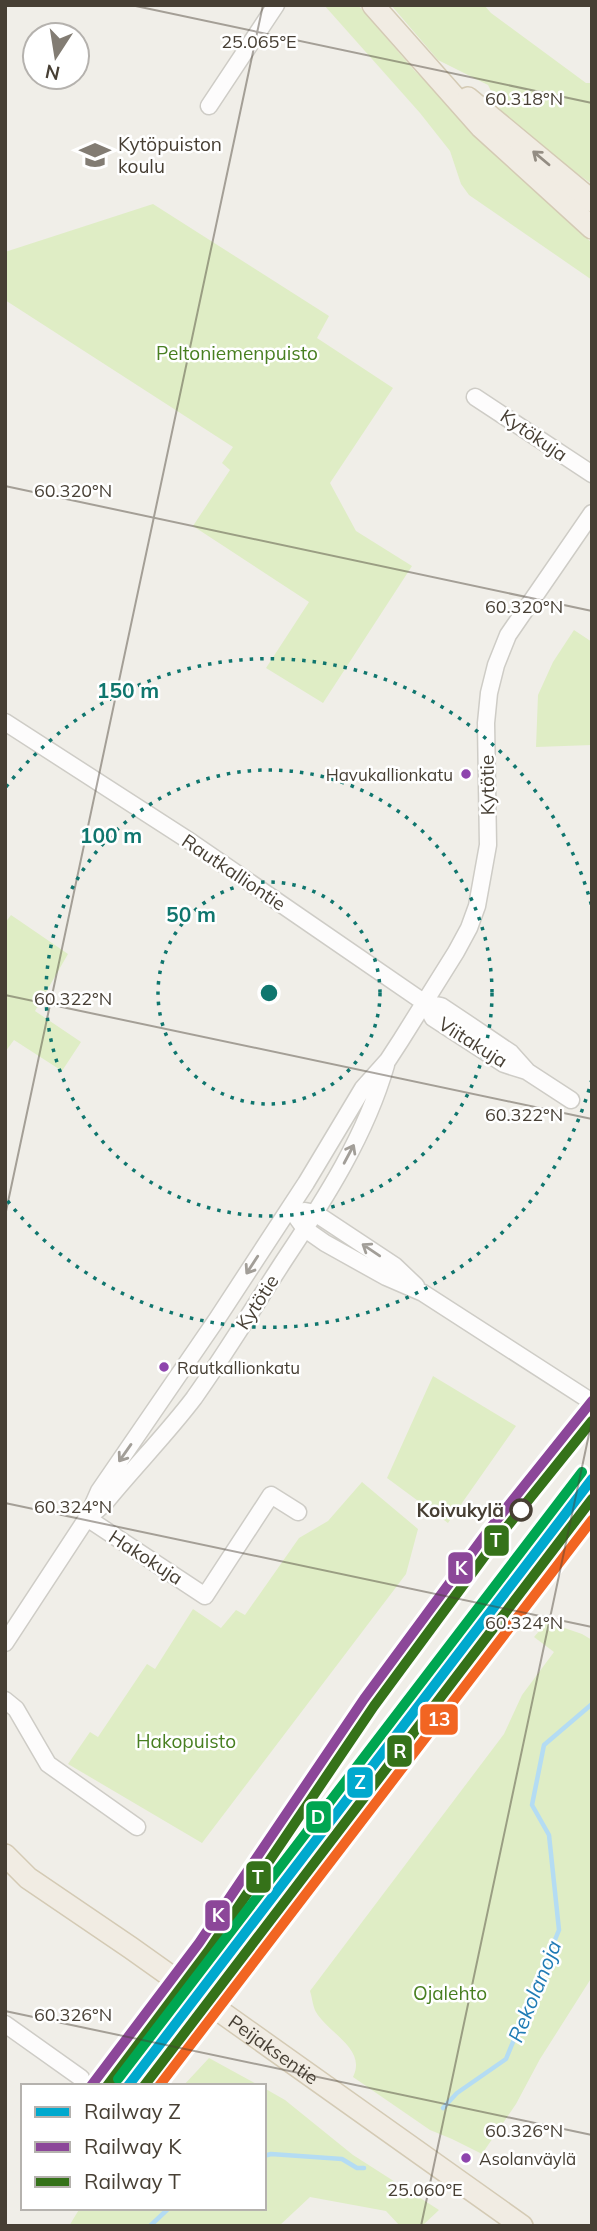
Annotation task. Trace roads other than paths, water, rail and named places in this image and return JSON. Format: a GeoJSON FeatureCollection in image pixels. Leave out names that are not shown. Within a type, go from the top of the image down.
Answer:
{"type":"FeatureCollection","features":[{"type":"Feature","properties":{"kind":"main road"},"geometry":{"type":"LineString","coordinates":[[373,5],[481,127],[592,228]]}},
{"type":"Feature","properties":{"kind":"main road"},"geometry":{"type":"LineString","coordinates":[[432,72],[491,116],[592,201]]}},
{"type":"Feature","properties":{"kind":"main road","name":"Peijaksentie"},"geometry":{"type":"LineString","coordinates":[[5,1855],[15,1872],[131,1948],[522,2226]]}},
{"type":"Feature","properties":{"kind":"street"},"geometry":{"type":"LineString","coordinates":[[209,106],[276,5]]}},
{"type":"Feature","properties":{"kind":"street","name":"Kytökuja"},"geometry":{"type":"LineString","coordinates":[[475,397],[592,474]]}},
{"type":"Feature","properties":{"kind":"street","name":"Kytötie"},"geometry":{"type":"LineString","coordinates":[[5,1643],[87,1518],[94,1498],[217,1320],[290,1208],[363,1088],[388,1060],[463,940],[479,897],[488,845],[486,723],[489,693],[496,665],[508,635],[592,513]]}},
{"type":"Feature","properties":{"kind":"street","name":"Rautkalliontie"},"geometry":{"type":"LineString","coordinates":[[5,722],[191,842],[425,1003]]}},
{"type":"Feature","properties":{"kind":"street","name":"Viitakuja"},"geometry":{"type":"LineString","coordinates":[[425,1003],[441,1006],[511,1053],[528,1072],[572,1100]]}},
{"type":"Feature","properties":{"kind":"street","name":"Kytötie"},"geometry":{"type":"LineString","coordinates":[[87,1518],[104,1504],[194,1398],[315,1213],[350,1152],[380,1086],[388,1060]]}},
{"type":"Feature","properties":{"kind":"street"},"geometry":{"type":"LineString","coordinates":[[290,1208],[315,1213],[395,1266],[423,1293]]}},
{"type":"Feature","properties":{"kind":"street"},"geometry":{"type":"LineString","coordinates":[[290,1208],[305,1229],[386,1277],[423,1293],[592,1402]]}},
{"type":"Feature","properties":{"kind":"street","name":"Hakokuja"},"geometry":{"type":"LineString","coordinates":[[87,1518],[205,1595],[271,1495],[298,1512]]}},
{"type":"Feature","properties":{"kind":"street"},"geometry":{"type":"LineString","coordinates":[[5,1700],[16,1709],[48,1764],[137,1827]]}},
{"type":"Feature","properties":{"kind":"street"},"geometry":{"type":"LineString","coordinates":[[5,2024],[81,2078]]}},
{"type":"Feature","properties":{"kind":"waterway","name":"Rekolanoja"},"geometry":{"type":"LineString","coordinates":[[443,2108],[457,2093],[506,2059],[559,1930],[549,1835],[532,1805],[544,1745],[592,1704]]}},
{"type":"Feature","properties":{"kind":"waterway","name":"Rekolanoja"},"geometry":{"type":"LineString","coordinates":[[266,2155],[342,2159],[357,2168],[364,2168]]}},
{"type":"Feature","properties":{"kind":"waterway","name":"Rekolanoja"},"geometry":{"type":"LineString","coordinates":[[150,2226],[167,2210]]}},
{"type":"Feature","properties":{"kind":"rail line","name":"K"},"geometry":{"type":"LineString","coordinates":[[93,2084],[199,1943],[364,1699],[488,1531],[592,1401]]}},
{"type":"Feature","properties":{"kind":"rail line","name":"T"},"geometry":{"type":"LineString","coordinates":[[108,2084],[209,1950],[374,1706],[498,1538],[592,1421]]}},
{"type":"Feature","properties":{"kind":"rail line","name":"Z"},"geometry":{"type":"LineString","coordinates":[[130,2084],[592,1479]]}},
{"type":"Feature","properties":{"kind":"place","name":"Kytöpuiston koulu"},"geometry":{"type":"Point","coordinates":[95,155]}},
{"type":"Feature","properties":{"kind":"place","name":"Havukallionkatu"},"geometry":{"type":"Point","coordinates":[466,774]}},
{"type":"Feature","properties":{"kind":"place","name":"Rautkallionkatu"},"geometry":{"type":"Point","coordinates":[164,1367]}},
{"type":"Feature","properties":{"kind":"place","name":"Koivukylä"},"geometry":{"type":"Point","coordinates":[521,1510]}},
{"type":"Feature","properties":{"kind":"place","name":"Asolanväylä"},"geometry":{"type":"Point","coordinates":[466,2158]}},
{"type":"Feature","properties":{"kind":"park label","name":"Peltoniemenpuisto"},"geometry":{"type":"Point","coordinates":[237,353]}},
{"type":"Feature","properties":{"kind":"park label","name":"Hakopuisto"},"geometry":{"type":"Point","coordinates":[186,1741]}},
{"type":"Feature","properties":{"kind":"park label","name":"Ojalehto"},"geometry":{"type":"Point","coordinates":[450,1993]}}]}
